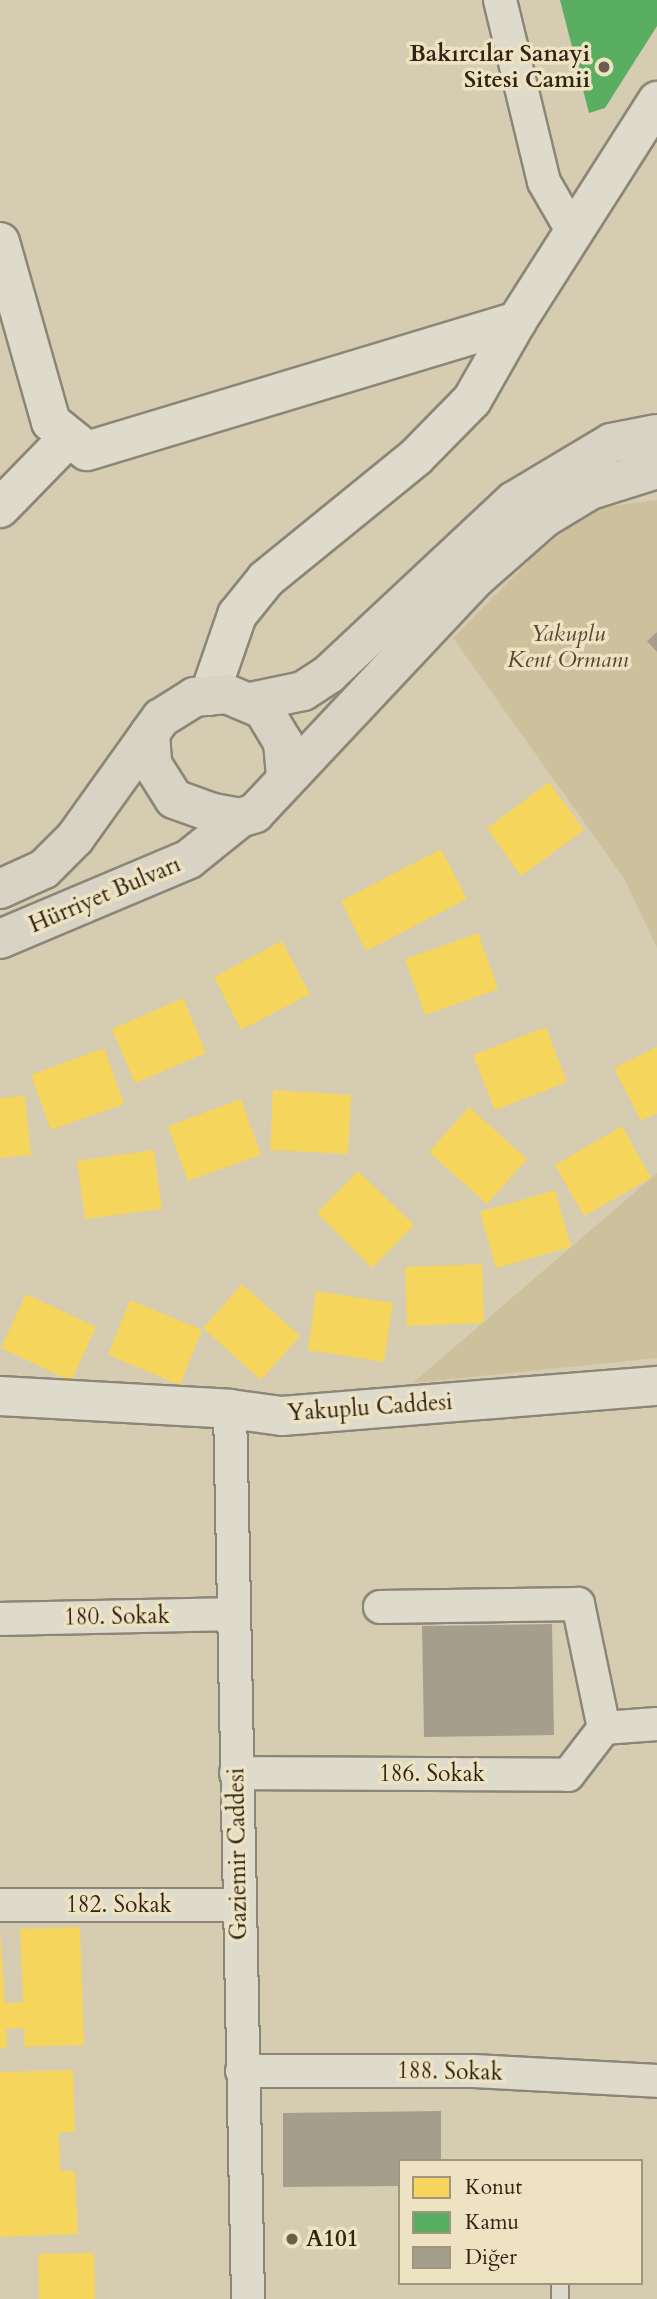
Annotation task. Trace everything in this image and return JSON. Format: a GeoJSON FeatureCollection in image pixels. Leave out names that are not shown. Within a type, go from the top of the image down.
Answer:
{"type":"FeatureCollection","features":[{"type":"Feature","properties":{"kind":"main road"},"geometry":{"type":"LineString","coordinates":[[250,702],[303,691],[329,674],[514,501],[611,443],[657,434]]}},
{"type":"Feature","properties":{"kind":"main road"},"geometry":{"type":"LineString","coordinates":[[150,733],[152,764],[174,799],[191,807],[240,818],[255,813],[278,794],[286,777],[477,577],[544,518],[590,490],[657,469]]}},
{"type":"Feature","properties":{"kind":"main road"},"geometry":{"type":"LineString","coordinates":[[0,889],[44,869],[75,838],[150,733],[181,702],[227,694],[263,709],[283,741],[286,777]]}},
{"type":"Feature","properties":{"kind":"main road","name":"Hürriyet Bulvarı"},"geometry":{"type":"LineString","coordinates":[[0,939],[189,859],[240,818]]}},
{"type":"Feature","properties":{"kind":"street"},"geometry":{"type":"LineString","coordinates":[[499,0],[544,182],[575,234]]}},
{"type":"Feature","properties":{"kind":"street"},"geometry":{"type":"LineString","coordinates":[[209,696],[237,615],[266,579],[416,457],[472,400],[517,321],[575,234],[657,101]]}},
{"type":"Feature","properties":{"kind":"street"},"geometry":{"type":"LineString","coordinates":[[0,242],[51,422],[87,451],[517,321]]}},
{"type":"Feature","properties":{"kind":"street"},"geometry":{"type":"LineString","coordinates":[[0,508],[69,437]]}},
{"type":"Feature","properties":{"kind":"street","name":"Yakuplu Caddesi"},"geometry":{"type":"LineString","coordinates":[[0,1396],[230,1409],[282,1416],[657,1386]]}},
{"type":"Feature","properties":{"kind":"street","name":"Gaziemir Caddesi"},"geometry":{"type":"LineString","coordinates":[[230,1409],[248,2299]]}},
{"type":"Feature","properties":{"kind":"street"},"geometry":{"type":"LineString","coordinates":[[380,1607],[578,1604],[604,1728],[657,1724]]}},
{"type":"Feature","properties":{"kind":"street","name":"180. Sokak"},"geometry":{"type":"LineString","coordinates":[[0,1619],[233,1615]]}},
{"type":"Feature","properties":{"kind":"street","name":"186. Sokak"},"geometry":{"type":"LineString","coordinates":[[236,1773],[568,1775],[604,1728]]}},
{"type":"Feature","properties":{"kind":"street","name":"182. Sokak"},"geometry":{"type":"LineString","coordinates":[[0,1905],[239,1905]]}},
{"type":"Feature","properties":{"kind":"street","name":"188. Sokak"},"geometry":{"type":"LineString","coordinates":[[242,2071],[474,2071],[657,2081]]}},
{"type":"Feature","properties":{"kind":"green space","name":"Yakuplu Kent Ormanı"},"geometry":{"type":"Polygon","coordinates":[[[657,500],[657,948],[624,878],[453,638],[537,553],[574,524],[604,507],[657,500]]]}},
{"type":"Feature","properties":{"kind":"green space"},"geometry":{"type":"Polygon","coordinates":[[[657,1173],[657,1358],[413,1383],[571,1247],[657,1173]]]}},
{"type":"Feature","properties":{"kind":"building: Konut"},"geometry":{"type":"Polygon","coordinates":[[[549,782],[584,830],[521,876],[487,828],[549,782]]]}},
{"type":"Feature","properties":{"kind":"building: Konut"},"geometry":{"type":"Polygon","coordinates":[[[441,849],[467,899],[366,951],[341,901],[441,849]]]}},
{"type":"Feature","properties":{"kind":"building: Konut"},"geometry":{"type":"Polygon","coordinates":[[[478,933],[498,989],[425,1015],[405,959],[478,933]]]}},
{"type":"Feature","properties":{"kind":"building: Konut"},"geometry":{"type":"Polygon","coordinates":[[[282,941],[310,994],[241,1030],[214,977],[282,941]]]}},
{"type":"Feature","properties":{"kind":"building: Konut"},"geometry":{"type":"Polygon","coordinates":[[[183,998],[206,1053],[135,1083],[112,1029],[183,998]]]}},
{"type":"Feature","properties":{"kind":"building: Konut"},"geometry":{"type":"Polygon","coordinates":[[[546,1027],[567,1082],[495,1110],[473,1055],[546,1027]]]}},
{"type":"Feature","properties":{"kind":"building: Konut"},"geometry":{"type":"Polygon","coordinates":[[[657,1047],[657,1113],[641,1121],[614,1068],[657,1047]]]}},
{"type":"Feature","properties":{"kind":"building: Konut"},"geometry":{"type":"Polygon","coordinates":[[[104,1048],[124,1104],[51,1130],[31,1075],[104,1048]]]}},
{"type":"Feature","properties":{"kind":"building: Konut"},"geometry":{"type":"Polygon","coordinates":[[[273,1090],[351,1095],[348,1154],[270,1150],[273,1090]]]}},
{"type":"Feature","properties":{"kind":"building: Konut"},"geometry":{"type":"Polygon","coordinates":[[[25,1096],[31,1155],[0,1158],[0,1098],[25,1096]]]}},
{"type":"Feature","properties":{"kind":"building: Konut"},"geometry":{"type":"Polygon","coordinates":[[[241,1099],[261,1155],[188,1181],[168,1126],[241,1099]]]}},
{"type":"Feature","properties":{"kind":"building: Konut"},"geometry":{"type":"Polygon","coordinates":[[[469,1107],[527,1159],[487,1204],[429,1152],[469,1107]]]}},
{"type":"Feature","properties":{"kind":"building: Konut"},"geometry":{"type":"Polygon","coordinates":[[[622,1126],[651,1178],[584,1216],[555,1165],[622,1126]]]}},
{"type":"Feature","properties":{"kind":"building: Konut"},"geometry":{"type":"Polygon","coordinates":[[[154,1150],[162,1209],[85,1219],[77,1161],[154,1150]]]}},
{"type":"Feature","properties":{"kind":"building: Konut"},"geometry":{"type":"Polygon","coordinates":[[[358,1171],[414,1225],[372,1268],[317,1213],[358,1171]]]}},
{"type":"Feature","properties":{"kind":"building: Konut"},"geometry":{"type":"Polygon","coordinates":[[[555,1190],[571,1247],[496,1268],[480,1212],[555,1190]]]}},
{"type":"Feature","properties":{"kind":"building: Konut"},"geometry":{"type":"Polygon","coordinates":[[[482,1264],[484,1323],[407,1326],[405,1267],[482,1264]]]}},
{"type":"Feature","properties":{"kind":"building: Konut"},"geometry":{"type":"Polygon","coordinates":[[[242,1284],[300,1336],[261,1380],[203,1328],[242,1284]]]}},
{"type":"Feature","properties":{"kind":"building: Konut"},"geometry":{"type":"Polygon","coordinates":[[[316,1291],[393,1303],[384,1362],[308,1350],[316,1291]]]}},
{"type":"Feature","properties":{"kind":"building: Konut"},"geometry":{"type":"Polygon","coordinates":[[[26,1294],[96,1327],[71,1381],[1,1348],[26,1294]]]}},
{"type":"Feature","properties":{"kind":"building: Konut"},"geometry":{"type":"Polygon","coordinates":[[[130,1300],[202,1330],[180,1385],[108,1355],[130,1300]]]}},
{"type":"Feature","properties":{"kind":"building: Konut"},"geometry":{"type":"Polygon","coordinates":[[[80,1927],[84,2045],[24,2047],[24,2028],[6,2029],[7,2048],[0,2048],[0,1929],[5,2003],[23,2002],[20,1929],[80,1927]]]}},
{"type":"Feature","properties":{"kind":"building: Konut"},"geometry":{"type":"Polygon","coordinates":[[[73,2070],[75,2132],[59,2132],[60,2171],[75,2171],[78,2234],[0,2237],[0,2072],[73,2070]]]}},
{"type":"Feature","properties":{"kind":"building: Konut"},"geometry":{"type":"Polygon","coordinates":[[[94,2253],[95,2299],[39,2299],[38,2254],[94,2253]]]}},
{"type":"Feature","properties":{"kind":"building: Kamu","name":"Bakırcılar Sanayi Sitesi Camii"},"geometry":{"type":"Polygon","coordinates":[[[560,0],[657,0],[657,26],[605,108],[589,113],[560,0]]]}},
{"type":"Feature","properties":{"kind":"building: Diğer"},"geometry":{"type":"Polygon","coordinates":[[[657,632],[657,652],[647,641],[657,632]]]}},
{"type":"Feature","properties":{"kind":"building: Diğer"},"geometry":{"type":"Polygon","coordinates":[[[552,1624],[554,1735],[424,1737],[422,1626],[552,1624]]]}},
{"type":"Feature","properties":{"kind":"building: Diğer"},"geometry":{"type":"Polygon","coordinates":[[[441,2111],[441,2159],[398,2159],[398,2186],[283,2187],[283,2113],[441,2111]]]}},
{"type":"Feature","properties":{"kind":"place","name":"Bakırcılar Sanayi Sitesi Camii"},"geometry":{"type":"Point","coordinates":[604,67]}},
{"type":"Feature","properties":{"kind":"place","name":"A101"},"geometry":{"type":"Point","coordinates":[292,2239]}}]}
